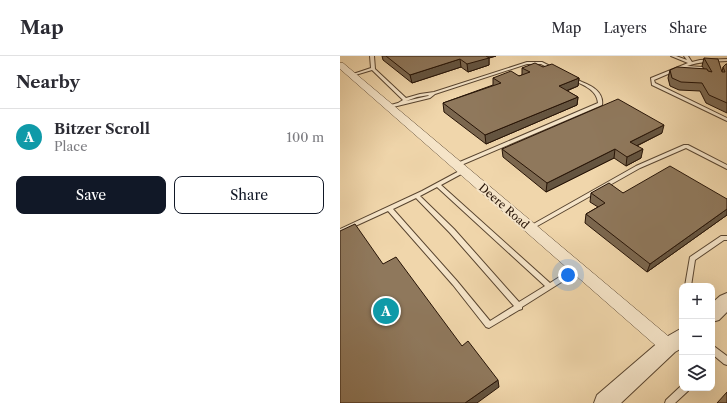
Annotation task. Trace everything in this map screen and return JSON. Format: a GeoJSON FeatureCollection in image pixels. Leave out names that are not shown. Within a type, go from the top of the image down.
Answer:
{"type":"FeatureCollection","features":[{"type":"Feature","properties":{"kind":"street","name":"Deere Road"},"geometry":{"type":"LineString","coordinates":[[340,65],[394,106],[460,168],[577,269],[675,342]]}},
{"type":"Feature","properties":{"kind":"street"},"geometry":{"type":"LineString","coordinates":[[715,312],[727,302]]}},
{"type":"Feature","properties":{"kind":"street"},"geometry":{"type":"LineString","coordinates":[[605,403],[675,342]]}},
{"type":"Feature","properties":{"kind":"lane"},"geometry":{"type":"LineString","coordinates":[[372,56],[373,69],[405,100]]}},
{"type":"Feature","properties":{"kind":"lane"},"geometry":{"type":"LineString","coordinates":[[673,56],[691,63]]}},
{"type":"Feature","properties":{"kind":"lane"},"geometry":{"type":"LineString","coordinates":[[686,56],[691,63]]}},
{"type":"Feature","properties":{"kind":"lane"},"geometry":{"type":"LineString","coordinates":[[706,56],[710,61]]}},
{"type":"Feature","properties":{"kind":"lane"},"geometry":{"type":"LineString","coordinates":[[726,58],[691,63],[652,79],[653,84],[727,120]]}},
{"type":"Feature","properties":{"kind":"lane"},"geometry":{"type":"LineString","coordinates":[[394,106],[405,100],[424,94],[434,93],[527,63],[542,63],[560,72]]}},
{"type":"Feature","properties":{"kind":"lane"},"geometry":{"type":"LineString","coordinates":[[682,67],[703,68]]}},
{"type":"Feature","properties":{"kind":"lane"},"geometry":{"type":"LineString","coordinates":[[352,75],[373,69]]}},
{"type":"Feature","properties":{"kind":"lane"},"geometry":{"type":"LineString","coordinates":[[340,231],[417,196],[438,184],[460,168],[600,104],[599,95],[594,90],[567,75]]}},
{"type":"Feature","properties":{"kind":"lane"},"geometry":{"type":"LineString","coordinates":[[394,106],[429,97],[434,93]]}},
{"type":"Feature","properties":{"kind":"lane"},"geometry":{"type":"LineString","coordinates":[[530,228],[638,167],[686,146],[727,167]]}},
{"type":"Feature","properties":{"kind":"lane"},"geometry":{"type":"LineString","coordinates":[[438,184],[550,287]]}},
{"type":"Feature","properties":{"kind":"lane"},"geometry":{"type":"LineString","coordinates":[[417,196],[452,231],[520,307]]}},
{"type":"Feature","properties":{"kind":"lane"},"geometry":{"type":"LineString","coordinates":[[390,208],[455,283],[489,326],[577,269]]}},
{"type":"Feature","properties":{"kind":"lane"},"geometry":{"type":"LineString","coordinates":[[688,283],[692,259],[723,238],[727,238]]}},
{"type":"Feature","properties":{"kind":"lane"},"geometry":{"type":"LineString","coordinates":[[715,351],[727,361]]}},
{"type":"Feature","properties":{"kind":"lane"},"geometry":{"type":"LineString","coordinates":[[669,403],[682,391]]}},
{"type":"Feature","properties":{"kind":"building"},"geometry":{"type":"Polygon","coordinates":[[[386,56],[486,56],[489,58],[467,64],[460,59],[410,75],[386,56]]]}},
{"type":"Feature","properties":{"kind":"building"},"geometry":{"type":"Polygon","coordinates":[[[704,58],[718,59],[722,72],[725,72],[723,67],[727,64],[727,103],[709,95],[702,83],[681,82],[672,78],[670,70],[677,67],[707,69],[708,71],[712,72],[704,58]]]}},
{"type":"Feature","properties":{"kind":"building"},"geometry":{"type":"Polygon","coordinates":[[[535,63],[543,67],[552,64],[579,78],[559,86],[578,97],[485,135],[443,103],[501,83],[493,78],[511,71],[519,76],[530,72],[522,68],[535,63]]]}},
{"type":"Feature","properties":{"kind":"building"},"geometry":{"type":"Polygon","coordinates":[[[618,99],[664,125],[630,142],[643,149],[627,157],[615,149],[547,183],[502,149],[618,99]]]}},
{"type":"Feature","properties":{"kind":"building"},"geometry":{"type":"Polygon","coordinates":[[[670,166],[727,199],[727,209],[650,264],[586,214],[605,203],[591,193],[609,183],[623,193],[670,166]]]}},
{"type":"Feature","properties":{"kind":"building"},"geometry":{"type":"Polygon","coordinates":[[[355,224],[383,264],[396,257],[462,346],[468,341],[498,380],[465,403],[340,403],[340,231],[355,224]]]}},
{"type":"Feature","properties":{"kind":"building"},"geometry":{"type":"Polygon","coordinates":[[[727,392],[727,403],[717,403],[727,392]]]}},
{"type":"Feature","properties":{"kind":"place","name":"Bitzer Scroll"},"geometry":{"type":"Point","coordinates":[386,311]}}]}
